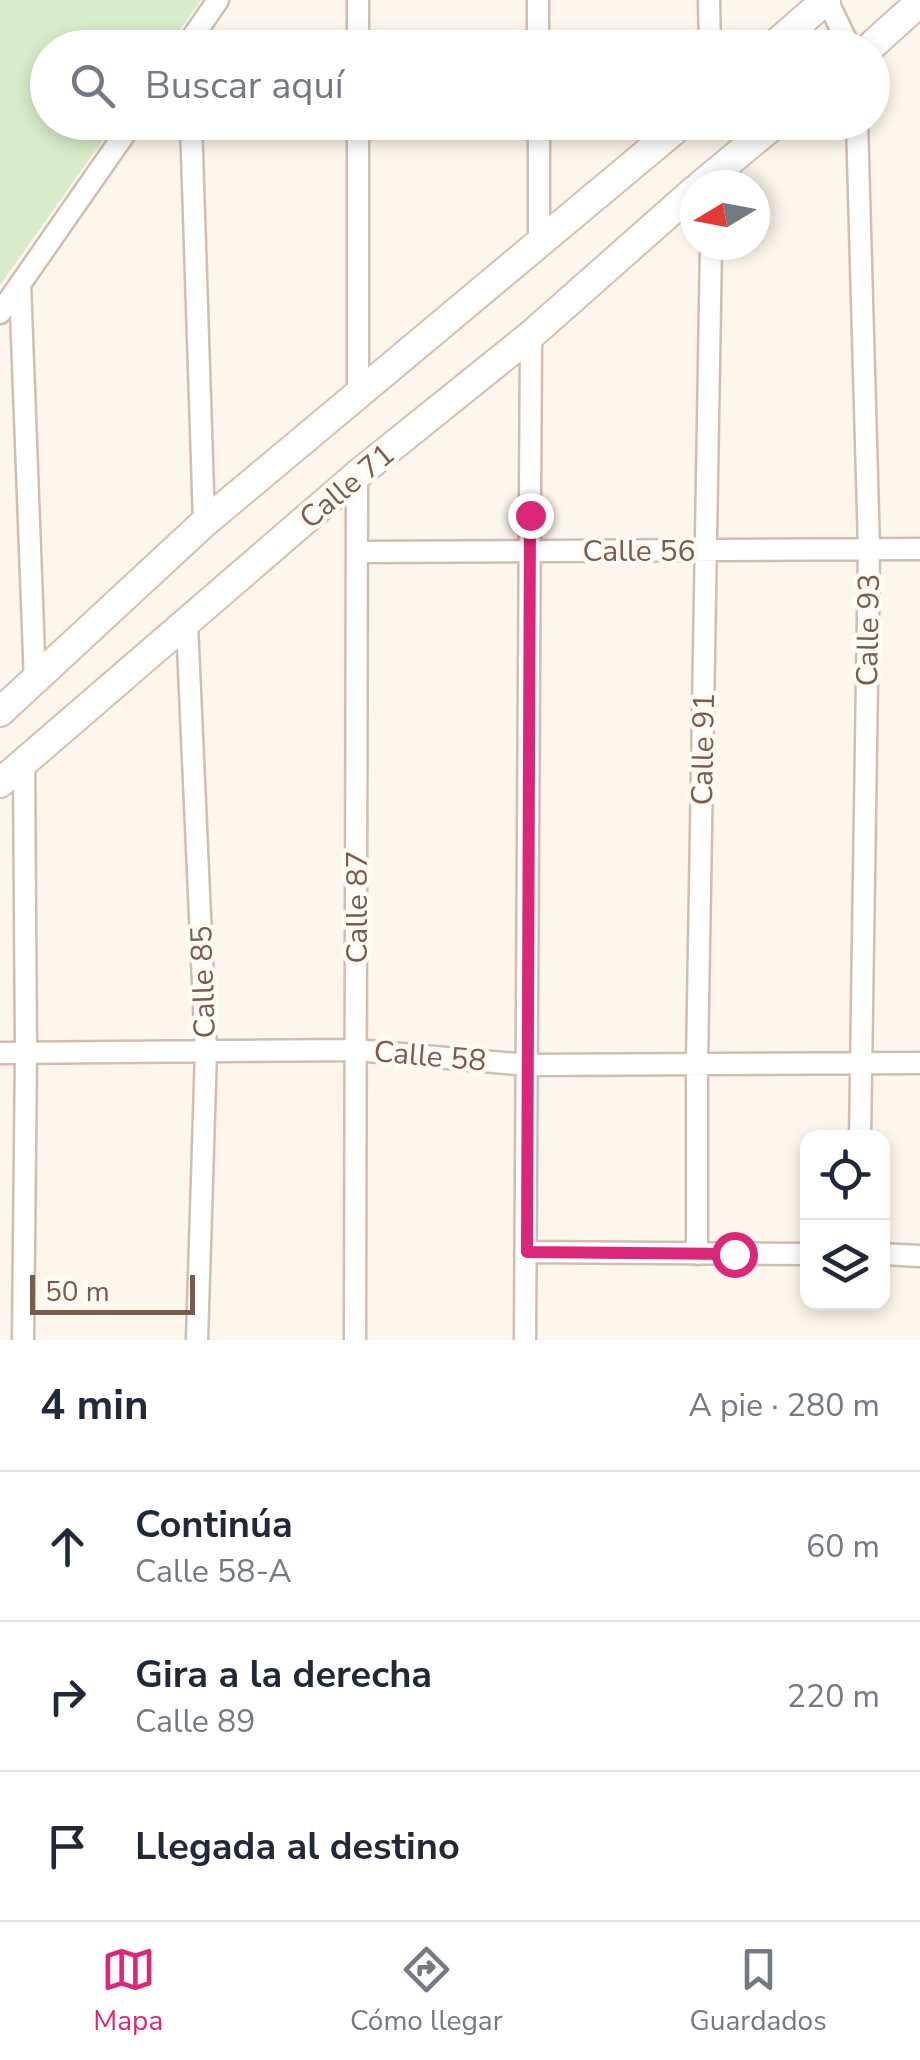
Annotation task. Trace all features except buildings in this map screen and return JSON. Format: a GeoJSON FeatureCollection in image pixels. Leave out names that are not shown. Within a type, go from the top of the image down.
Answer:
{"type":"FeatureCollection","features":[{"type":"Feature","properties":{"kind":"main road"},"geometry":{"type":"LineString","coordinates":[[792,30],[826,0]]}},
{"type":"Feature","properties":{"kind":"main road"},"geometry":{"type":"LineString","coordinates":[[889,30],[920,2]]}},
{"type":"Feature","properties":{"kind":"main road","name":"Calle 71"},"geometry":{"type":"LineString","coordinates":[[0,712],[204,522],[663,140]]}},
{"type":"Feature","properties":{"kind":"main road","name":"Calle 71"},"geometry":{"type":"LineString","coordinates":[[721,170],[756,140]]}},
{"type":"Feature","properties":{"kind":"main road","name":"Calle 71"},"geometry":{"type":"LineString","coordinates":[[0,783],[357,475],[531,335],[680,206]]}},
{"type":"Feature","properties":{"kind":"street"},"geometry":{"type":"LineString","coordinates":[[198,30],[218,0]]}},
{"type":"Feature","properties":{"kind":"street"},"geometry":{"type":"LineString","coordinates":[[358,0],[358,30]]}},
{"type":"Feature","properties":{"kind":"street"},"geometry":{"type":"LineString","coordinates":[[538,0],[538,30]]}},
{"type":"Feature","properties":{"kind":"street"},"geometry":{"type":"LineString","coordinates":[[709,0],[710,30]]}},
{"type":"Feature","properties":{"kind":"street"},"geometry":{"type":"LineString","coordinates":[[826,0],[841,30]]}},
{"type":"Feature","properties":{"kind":"street"},"geometry":{"type":"LineString","coordinates":[[0,313],[120,140]]}},
{"type":"Feature","properties":{"kind":"street"},"geometry":{"type":"LineString","coordinates":[[193,140],[204,522]]}},
{"type":"Feature","properties":{"kind":"street"},"geometry":{"type":"LineString","coordinates":[[358,140],[358,396]]}},
{"type":"Feature","properties":{"kind":"street"},"geometry":{"type":"LineString","coordinates":[[539,140],[540,246]]}},
{"type":"Feature","properties":{"kind":"street","name":"Calle 93"},"geometry":{"type":"LineString","coordinates":[[858,140],[870,549],[860,1130]]}},
{"type":"Feature","properties":{"kind":"street","name":"Calle 91"},"geometry":{"type":"LineString","coordinates":[[697,1254],[711,260]]}},
{"type":"Feature","properties":{"kind":"street"},"geometry":{"type":"LineString","coordinates":[[20,284],[35,682]]}},
{"type":"Feature","properties":{"kind":"street"},"geometry":{"type":"LineString","coordinates":[[525,1340],[531,335]]}},
{"type":"Feature","properties":{"kind":"street","name":"Calle 87"},"geometry":{"type":"LineString","coordinates":[[356,1340],[357,475]]}},
{"type":"Feature","properties":{"kind":"street","name":"Calle 56"},"geometry":{"type":"LineString","coordinates":[[357,552],[920,549]]}},
{"type":"Feature","properties":{"kind":"street","name":"Calle 85"},"geometry":{"type":"LineString","coordinates":[[188,624],[206,1051],[197,1340]]}},
{"type":"Feature","properties":{"kind":"street"},"geometry":{"type":"LineString","coordinates":[[23,1340],[24,765]]}},
{"type":"Feature","properties":{"kind":"street","name":"Calle 58"},"geometry":{"type":"LineString","coordinates":[[0,1052],[356,1050],[528,1065],[920,1063]]}},
{"type":"Feature","properties":{"kind":"street"},"geometry":{"type":"LineString","coordinates":[[527,1252],[800,1254]]}},
{"type":"Feature","properties":{"kind":"street"},"geometry":{"type":"LineString","coordinates":[[890,1254],[920,1256]]}},
{"type":"Feature","properties":{"kind":"green space"},"geometry":{"type":"Polygon","coordinates":[[[0,0],[201,0],[180,30],[30,30],[30,140],[103,140],[0,285],[0,0]]]}},
{"type":"Feature","properties":{"kind":"route"},"geometry":{"type":"LineString","coordinates":[[530,515],[527,1252],[734,1254]]}}]}
